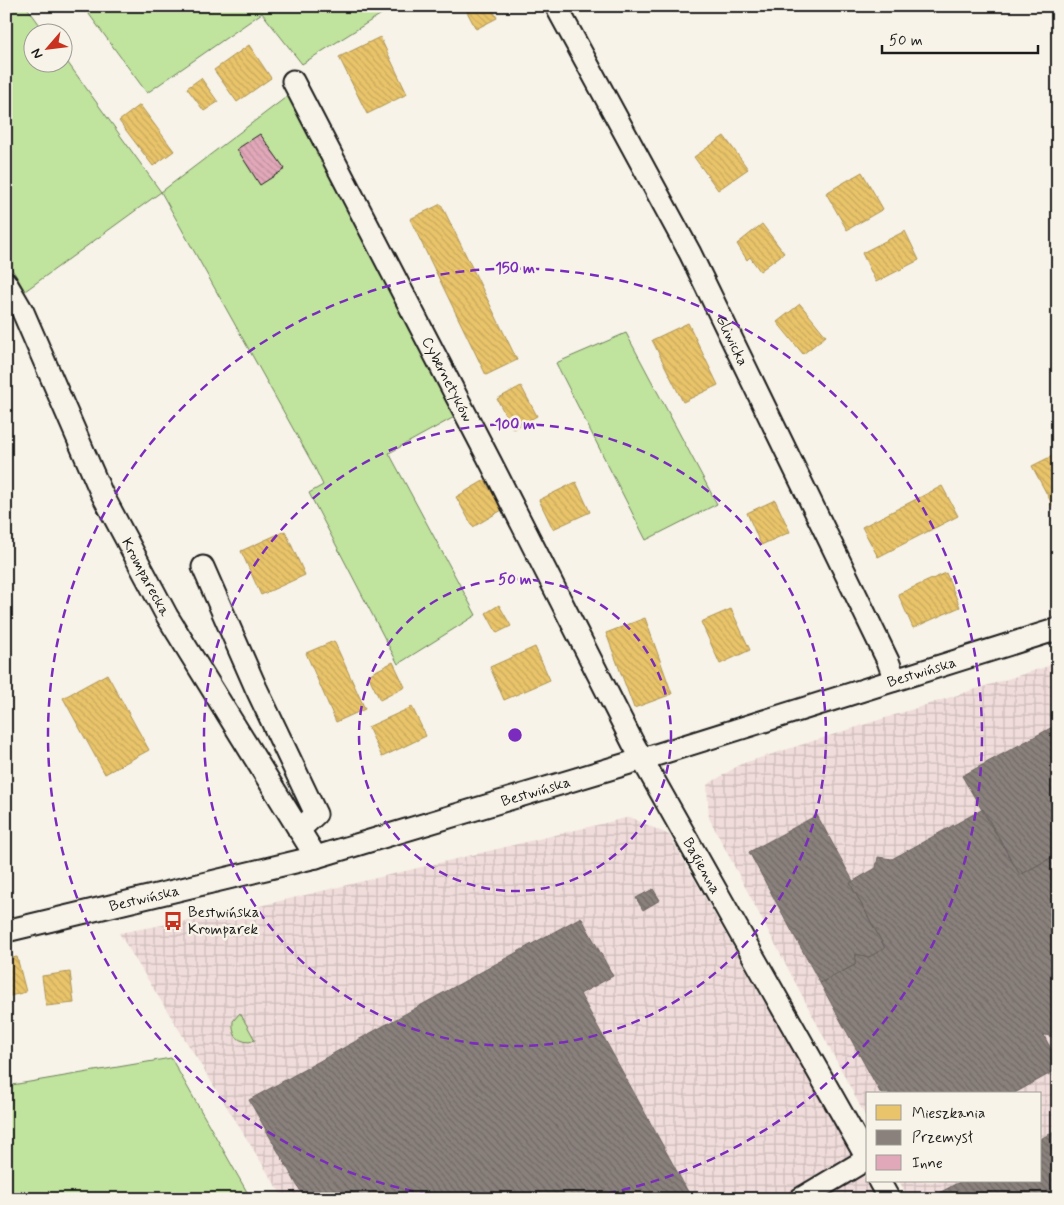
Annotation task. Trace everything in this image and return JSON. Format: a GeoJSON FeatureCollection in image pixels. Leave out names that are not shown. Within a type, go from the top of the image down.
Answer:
{"type":"FeatureCollection","features":[{"type":"Feature","properties":{"kind":"street","name":"Gliwicka"},"geometry":{"type":"LineString","coordinates":[[556,6],[690,254],[888,660],[895,680]]}},
{"type":"Feature","properties":{"kind":"street","name":"Cybernetyków"},"geometry":{"type":"LineString","coordinates":[[293,82],[491,463],[633,744],[643,759]]}},
{"type":"Feature","properties":{"kind":"street","name":"Kromparecka"},"geometry":{"type":"LineString","coordinates":[[6,283],[23,312],[101,492],[154,592],[316,857]]}},
{"type":"Feature","properties":{"kind":"street"},"geometry":{"type":"LineString","coordinates":[[203,567],[256,688],[316,814],[299,830]]}},
{"type":"Feature","properties":{"kind":"street","name":"Bestwińska"},"geometry":{"type":"LineString","coordinates":[[6,931],[316,857],[643,759],[1058,629]]}},
{"type":"Feature","properties":{"kind":"street","name":"Bagienna"},"geometry":{"type":"LineString","coordinates":[[643,759],[866,1157]]}},
{"type":"Feature","properties":{"kind":"street"},"geometry":{"type":"LineString","coordinates":[[800,1199],[866,1160]]}},
{"type":"Feature","properties":{"kind":"street"},"geometry":{"type":"LineString","coordinates":[[880,1182],[889,1199]]}},
{"type":"Feature","properties":{"kind":"shaded area"},"geometry":{"type":"Polygon","coordinates":[[[1058,663],[1058,1199],[909,1199],[900,1182],[1042,1182],[1042,1092],[866,1092],[866,1117],[709,818],[707,785],[741,764],[1058,663]]]}},
{"type":"Feature","properties":{"kind":"shaded area"},"geometry":{"type":"Polygon","coordinates":[[[630,817],[669,835],[877,1199],[284,1199],[119,933],[239,911],[630,817]]]}},
{"type":"Feature","properties":{"kind":"green space"},"geometry":{"type":"Polygon","coordinates":[[[6,6],[26,6],[38,22],[22,22],[22,72],[72,72],[72,68],[161,192],[25,291],[6,259],[6,6]]]}},
{"type":"Feature","properties":{"kind":"green space"},"geometry":{"type":"Polygon","coordinates":[[[83,6],[394,6],[302,64],[262,13],[147,93],[83,6]]]}},
{"type":"Feature","properties":{"kind":"green space"},"geometry":{"type":"Polygon","coordinates":[[[289,95],[458,415],[389,453],[476,615],[398,664],[309,493],[323,485],[315,468],[161,192],[289,95]]]}},
{"type":"Feature","properties":{"kind":"green space"},"geometry":{"type":"Polygon","coordinates":[[[626,333],[717,504],[646,540],[556,363],[626,333]]]}},
{"type":"Feature","properties":{"kind":"green space"},"geometry":{"type":"Polygon","coordinates":[[[240,1013],[255,1040],[249,1042],[241,1040],[234,1033],[233,1021],[240,1013]]]}},
{"type":"Feature","properties":{"kind":"green space"},"geometry":{"type":"Polygon","coordinates":[[[171,1058],[251,1199],[14,1199],[6,1182],[6,1086],[171,1058]]]}},
{"type":"Feature","properties":{"kind":"building: Mieszkania"},"geometry":{"type":"Polygon","coordinates":[[[464,6],[491,6],[497,18],[476,29],[464,6]]]}},
{"type":"Feature","properties":{"kind":"building: Mieszkania"},"geometry":{"type":"Polygon","coordinates":[[[380,37],[407,94],[367,114],[339,57],[380,37]]]}},
{"type":"Feature","properties":{"kind":"building: Mieszkania"},"geometry":{"type":"Polygon","coordinates":[[[249,45],[271,78],[237,102],[214,70],[249,45]]]}},
{"type":"Feature","properties":{"kind":"building: Mieszkania"},"geometry":{"type":"Polygon","coordinates":[[[201,78],[218,102],[204,111],[187,88],[201,78]]]}},
{"type":"Feature","properties":{"kind":"building: Mieszkania"},"geometry":{"type":"Polygon","coordinates":[[[140,105],[174,151],[153,166],[119,121],[140,105]]]}},
{"type":"Feature","properties":{"kind":"building: Mieszkania"},"geometry":{"type":"Polygon","coordinates":[[[724,136],[748,169],[718,190],[694,157],[724,136]]]}},
{"type":"Feature","properties":{"kind":"building: Mieszkania"},"geometry":{"type":"Polygon","coordinates":[[[862,172],[883,209],[847,230],[826,193],[862,172]]]}},
{"type":"Feature","properties":{"kind":"building: Mieszkania"},"geometry":{"type":"Polygon","coordinates":[[[441,204],[517,360],[486,375],[410,219],[441,204]]]}},
{"type":"Feature","properties":{"kind":"building: Mieszkania"},"geometry":{"type":"Polygon","coordinates":[[[762,224],[784,253],[760,271],[750,257],[747,260],[737,244],[762,224]]]}},
{"type":"Feature","properties":{"kind":"building: Mieszkania"},"geometry":{"type":"Polygon","coordinates":[[[905,231],[919,260],[876,282],[862,253],[905,231]]]}},
{"type":"Feature","properties":{"kind":"building: Mieszkania"},"geometry":{"type":"Polygon","coordinates":[[[800,304],[826,336],[803,354],[777,322],[800,304]]]}},
{"type":"Feature","properties":{"kind":"building: Mieszkania"},"geometry":{"type":"Polygon","coordinates":[[[688,323],[718,385],[683,402],[652,340],[688,323]]]}},
{"type":"Feature","properties":{"kind":"building: Mieszkania"},"geometry":{"type":"Polygon","coordinates":[[[521,386],[537,416],[513,429],[497,399],[521,386]]]}},
{"type":"Feature","properties":{"kind":"building: Mieszkania"},"geometry":{"type":"Polygon","coordinates":[[[1058,453],[1058,515],[1032,466],[1058,453]]]}},
{"type":"Feature","properties":{"kind":"building: Mieszkania"},"geometry":{"type":"Polygon","coordinates":[[[485,480],[502,510],[473,527],[456,497],[485,480]]]}},
{"type":"Feature","properties":{"kind":"building: Mieszkania"},"geometry":{"type":"Polygon","coordinates":[[[576,482],[590,512],[553,529],[539,500],[576,482]]]}},
{"type":"Feature","properties":{"kind":"building: Mieszkania"},"geometry":{"type":"Polygon","coordinates":[[[942,486],[958,516],[878,557],[862,527],[942,486]]]}},
{"type":"Feature","properties":{"kind":"building: Mieszkania"},"geometry":{"type":"Polygon","coordinates":[[[775,500],[790,532],[761,545],[747,513],[775,500]]]}},
{"type":"Feature","properties":{"kind":"building: Mieszkania"},"geometry":{"type":"Polygon","coordinates":[[[285,531],[305,575],[261,595],[241,551],[285,531]]]}},
{"type":"Feature","properties":{"kind":"building: Mieszkania"},"geometry":{"type":"Polygon","coordinates":[[[946,573],[960,607],[913,628],[898,594],[946,573]]]}},
{"type":"Feature","properties":{"kind":"building: Mieszkania"},"geometry":{"type":"Polygon","coordinates":[[[499,605],[511,626],[497,633],[486,613],[499,605]]]}},
{"type":"Feature","properties":{"kind":"building: Mieszkania"},"geometry":{"type":"Polygon","coordinates":[[[731,609],[750,650],[720,664],[701,622],[731,609]]]}},
{"type":"Feature","properties":{"kind":"building: Mieszkania"},"geometry":{"type":"Polygon","coordinates":[[[645,618],[672,694],[634,708],[606,633],[645,618]]]}},
{"type":"Feature","properties":{"kind":"building: Mieszkania"},"geometry":{"type":"Polygon","coordinates":[[[334,641],[365,709],[336,722],[306,653],[334,641]]]}},
{"type":"Feature","properties":{"kind":"building: Mieszkania"},"geometry":{"type":"Polygon","coordinates":[[[535,647],[550,680],[504,700],[490,667],[535,647]]]}},
{"type":"Feature","properties":{"kind":"building: Mieszkania"},"geometry":{"type":"Polygon","coordinates":[[[393,662],[405,687],[380,700],[368,675],[393,662]]]}},
{"type":"Feature","properties":{"kind":"building: Mieszkania"},"geometry":{"type":"Polygon","coordinates":[[[107,674],[149,750],[105,774],[63,698],[107,674]]]}},
{"type":"Feature","properties":{"kind":"building: Mieszkania"},"geometry":{"type":"Polygon","coordinates":[[[412,707],[426,736],[382,757],[368,727],[412,707]]]}},
{"type":"Feature","properties":{"kind":"building: Mieszkania"},"geometry":{"type":"Polygon","coordinates":[[[17,957],[26,992],[6,997],[6,959],[17,957]]]}},
{"type":"Feature","properties":{"kind":"building: Mieszkania"},"geometry":{"type":"Polygon","coordinates":[[[70,972],[74,1003],[46,1006],[42,976],[70,972]]]}},
{"type":"Feature","properties":{"kind":"building: Przemysł"},"geometry":{"type":"Polygon","coordinates":[[[1058,724],[1058,854],[1020,875],[962,776],[1058,724]]]}},
{"type":"Feature","properties":{"kind":"building: Przemysł"},"geometry":{"type":"Polygon","coordinates":[[[983,809],[1020,875],[1058,854],[1058,1027],[1055,1038],[1043,1034],[1058,1062],[1058,1069],[1017,1092],[880,1092],[820,983],[855,965],[856,954],[869,957],[885,948],[850,883],[876,868],[878,857],[892,859],[983,809]]]}},
{"type":"Feature","properties":{"kind":"building: Przemysł"},"geometry":{"type":"Polygon","coordinates":[[[817,815],[853,881],[850,883],[885,948],[869,957],[856,954],[855,965],[820,983],[749,852],[817,815]]]}},
{"type":"Feature","properties":{"kind":"building: Przemysł"},"geometry":{"type":"Polygon","coordinates":[[[653,889],[660,900],[643,910],[636,898],[653,889]]]}},
{"type":"Feature","properties":{"kind":"building: Przemysł"},"geometry":{"type":"Polygon","coordinates":[[[581,917],[613,976],[580,994],[692,1199],[305,1199],[249,1100],[581,917]]]}},
{"type":"Feature","properties":{"kind":"building: Przemysł"},"geometry":{"type":"Polygon","coordinates":[[[1058,1130],[1058,1192],[1044,1199],[944,1199],[941,1192],[959,1182],[1042,1182],[1042,1138],[1058,1130]]]}},
{"type":"Feature","properties":{"kind":"building: Inne"},"geometry":{"type":"Polygon","coordinates":[[[260,134],[285,169],[260,185],[237,149],[260,134]]]}},
{"type":"Feature","properties":{"kind":"place","name":"Bestwińska Kromparek"},"geometry":{"type":"Point","coordinates":[173,921]}}]}
